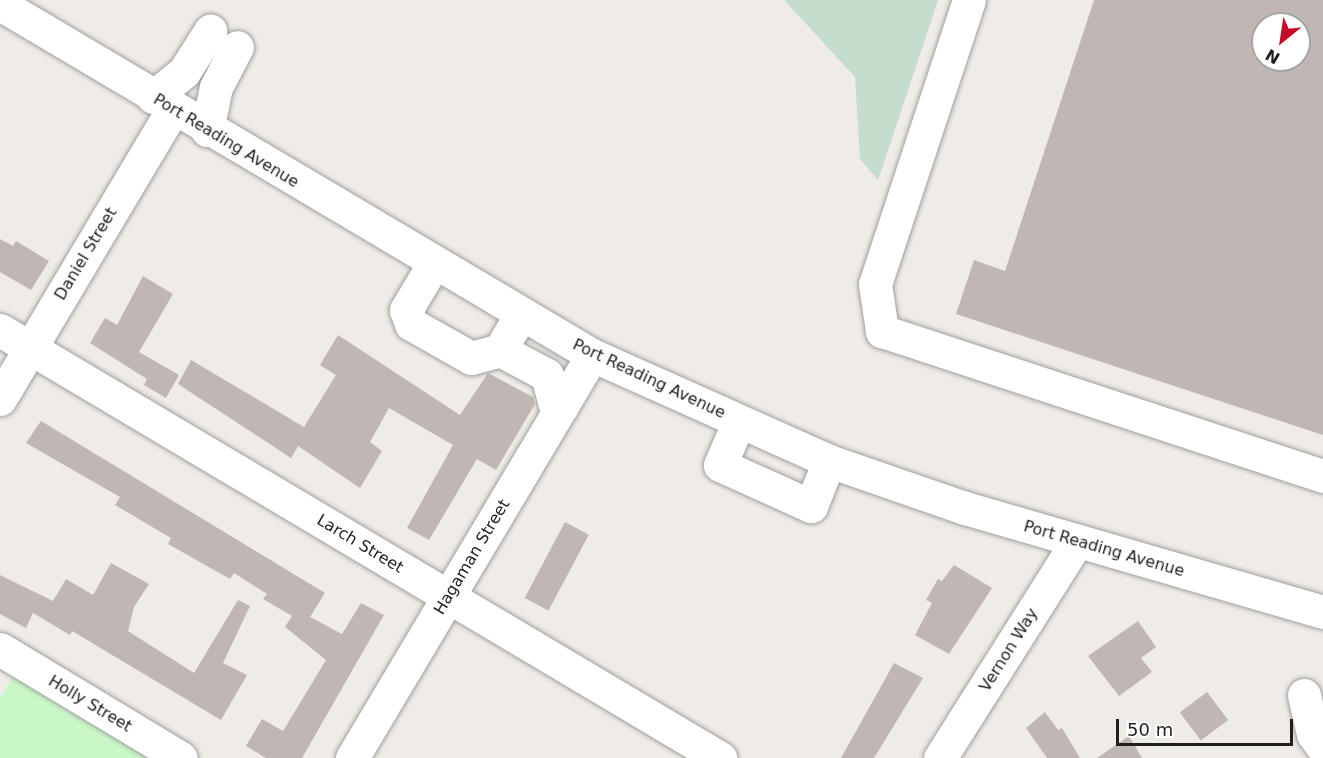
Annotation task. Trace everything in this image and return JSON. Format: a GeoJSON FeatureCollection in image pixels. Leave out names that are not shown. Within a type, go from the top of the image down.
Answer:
{"type":"FeatureCollection","features":[{"type":"Feature","properties":{"kind":"street"},"geometry":{"type":"LineString","coordinates":[[969,0],[875,284],[882,331],[1323,476]]}},
{"type":"Feature","properties":{"kind":"street","name":"Port Reading Avenue"},"geometry":{"type":"LineString","coordinates":[[0,4],[207,130],[592,355],[829,461],[1077,542],[1323,612]]}},
{"type":"Feature","properties":{"kind":"street"},"geometry":{"type":"LineString","coordinates":[[163,103],[184,72],[224,39],[207,130]]}},
{"type":"Feature","properties":{"kind":"street","name":"Daniel Street"},"geometry":{"type":"LineString","coordinates":[[0,399],[163,103]]}},
{"type":"Feature","properties":{"kind":"street"},"geometry":{"type":"LineString","coordinates":[[434,263],[406,317],[471,358],[500,350],[547,375],[554,402],[562,407]]}},
{"type":"Feature","properties":{"kind":"street"},"geometry":{"type":"LineString","coordinates":[[500,350],[521,314]]}},
{"type":"Feature","properties":{"kind":"street","name":"Larch Street"},"geometry":{"type":"LineString","coordinates":[[0,330],[720,758]]}},
{"type":"Feature","properties":{"kind":"street","name":"Hagaman Street"},"geometry":{"type":"LineString","coordinates":[[352,758],[592,355]]}},
{"type":"Feature","properties":{"kind":"street"},"geometry":{"type":"LineString","coordinates":[[739,421],[720,465],[811,506],[829,461]]}},
{"type":"Feature","properties":{"kind":"street","name":"Vernon Way"},"geometry":{"type":"LineString","coordinates":[[956,750],[1077,542]]}},
{"type":"Feature","properties":{"kind":"street","name":"Holly Street"},"geometry":{"type":"LineString","coordinates":[[0,650],[181,758]]}},
{"type":"Feature","properties":{"kind":"street"},"geometry":{"type":"LineString","coordinates":[[1304,695],[1313,734],[1323,748]]}},
{"type":"Feature","properties":{"kind":"green space"},"geometry":{"type":"Polygon","coordinates":[[[784,0],[938,0],[878,180],[860,159],[855,77],[784,0]]]}},
{"type":"Feature","properties":{"kind":"green space"},"geometry":{"type":"Polygon","coordinates":[[[14,675],[150,758],[0,758],[0,698],[14,675]]]}},
{"type":"Feature","properties":{"kind":"building"},"geometry":{"type":"Polygon","coordinates":[[[1094,0],[1323,0],[1323,435],[956,314],[974,260],[1005,271],[1094,0]]]}},
{"type":"Feature","properties":{"kind":"building"},"geometry":{"type":"Polygon","coordinates":[[[0,239],[13,246],[16,241],[49,261],[31,290],[0,272],[0,239]]]}},
{"type":"Feature","properties":{"kind":"building"},"geometry":{"type":"Polygon","coordinates":[[[143,276],[173,294],[139,352],[179,375],[166,398],[144,385],[147,379],[90,343],[105,318],[117,325],[143,276]]]}},
{"type":"Feature","properties":{"kind":"building"},"geometry":{"type":"Polygon","coordinates":[[[338,335],[460,415],[488,373],[533,397],[535,404],[496,470],[477,459],[429,540],[407,528],[453,445],[389,408],[370,442],[382,451],[360,488],[298,446],[291,458],[178,384],[191,360],[304,427],[336,375],[320,365],[338,335]]]}},
{"type":"Feature","properties":{"kind":"building"},"geometry":{"type":"Polygon","coordinates":[[[41,421],[325,593],[310,617],[342,634],[361,603],[384,615],[302,758],[266,758],[246,746],[262,719],[283,731],[326,660],[285,627],[292,616],[263,599],[267,594],[234,573],[230,579],[168,544],[171,538],[115,505],[120,497],[26,443],[41,421]]]}},
{"type":"Feature","properties":{"kind":"building"},"geometry":{"type":"Polygon","coordinates":[[[565,522],[589,535],[548,611],[525,598],[565,522]]]}},
{"type":"Feature","properties":{"kind":"building"},"geometry":{"type":"Polygon","coordinates":[[[111,563],[149,584],[134,607],[128,631],[194,673],[238,600],[250,606],[223,663],[247,675],[221,720],[72,631],[70,635],[33,613],[26,628],[0,614],[0,575],[53,601],[66,579],[93,595],[111,563]]]}},
{"type":"Feature","properties":{"kind":"building"},"geometry":{"type":"Polygon","coordinates":[[[954,565],[992,588],[949,654],[915,635],[932,603],[926,600],[938,579],[942,581],[954,565]]]}},
{"type":"Feature","properties":{"kind":"building"},"geometry":{"type":"Polygon","coordinates":[[[1138,621],[1156,647],[1141,658],[1152,672],[1119,696],[1088,656],[1138,621]]]}},
{"type":"Feature","properties":{"kind":"building"},"geometry":{"type":"Polygon","coordinates":[[[894,663],[923,678],[874,758],[841,758],[894,663]]]}},
{"type":"Feature","properties":{"kind":"building"},"geometry":{"type":"Polygon","coordinates":[[[1207,692],[1228,720],[1201,740],[1180,712],[1207,692]]]}},
{"type":"Feature","properties":{"kind":"building"},"geometry":{"type":"Polygon","coordinates":[[[1045,712],[1058,730],[1062,728],[1080,758],[1047,758],[1026,728],[1045,712]]]}},
{"type":"Feature","properties":{"kind":"building"},"geometry":{"type":"Polygon","coordinates":[[[1129,736],[1142,758],[1097,758],[1129,736]]]}}]}
